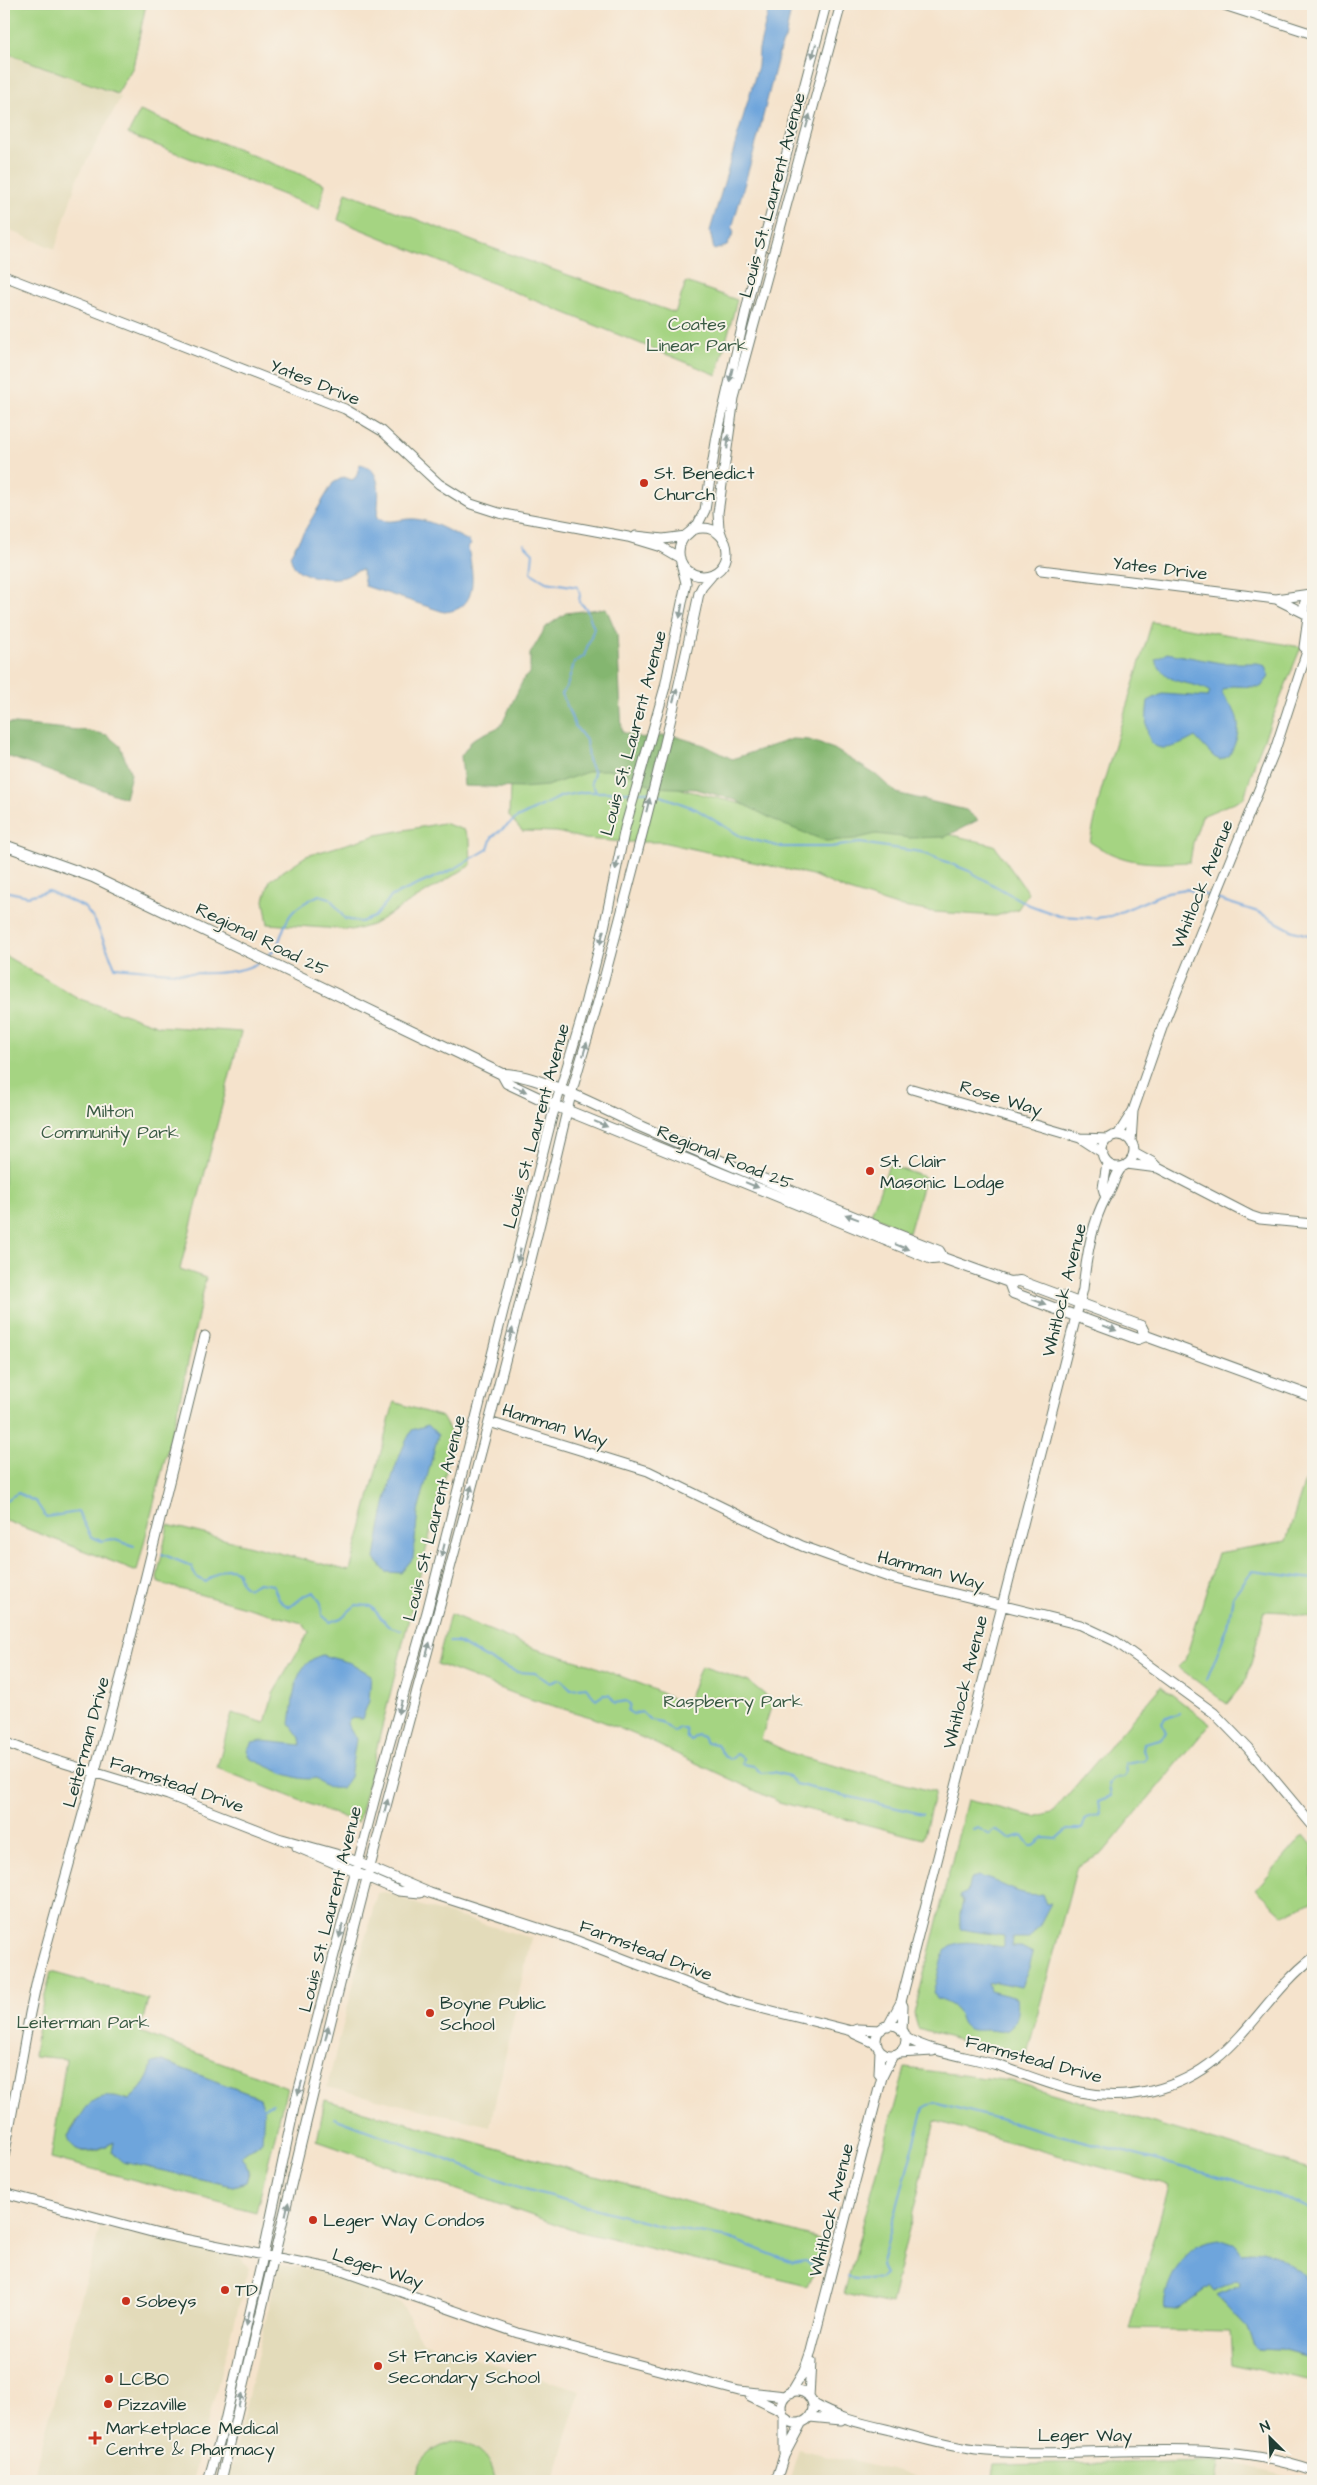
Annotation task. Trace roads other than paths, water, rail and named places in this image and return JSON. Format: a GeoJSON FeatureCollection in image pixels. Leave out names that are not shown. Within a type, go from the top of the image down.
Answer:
{"type":"FeatureCollection","features":[{"type":"Feature","properties":{"kind":"main road","name":"Regional Road 25"},"geometry":{"type":"LineString","coordinates":[[4,845],[93,877],[502,1074],[515,1073],[560,1090],[815,1202],[939,1251],[943,1258]]}},
{"type":"Feature","properties":{"kind":"main road","name":"Regional Road 25"},"geometry":{"type":"LineString","coordinates":[[502,1074],[507,1083],[556,1106],[932,1260],[943,1258],[1009,1282],[1020,1281],[1141,1326],[1146,1336]]}},
{"type":"Feature","properties":{"kind":"main road","name":"Regional Road 25"},"geometry":{"type":"LineString","coordinates":[[1009,1282],[1013,1292],[1138,1339],[1146,1336],[1313,1397]]}},
{"type":"Feature","properties":{"kind":"street","name":"Louis St. Laurent Avenue"},"geometry":{"type":"LineString","coordinates":[[687,535],[698,524],[705,510],[717,436],[750,293],[826,4]]}},
{"type":"Feature","properties":{"kind":"street","name":"Louis St. Laurent Avenue"},"geometry":{"type":"LineString","coordinates":[[724,542],[718,513],[734,398],[841,4]]}},
{"type":"Feature","properties":{"kind":"street"},"geometry":{"type":"LineString","coordinates":[[1221,4],[1313,34]]}},
{"type":"Feature","properties":{"kind":"street","name":"Yates Drive"},"geometry":{"type":"LineString","coordinates":[[4,276],[345,409],[382,431],[439,484],[471,504],[498,513],[628,537],[661,547],[680,560]]}},
{"type":"Feature","properties":{"kind":"street"},"geometry":{"type":"LineString","coordinates":[[705,529],[716,533],[724,542],[726,559],[720,569],[707,576],[692,574],[680,560],[679,548],[687,535],[705,529]]}},
{"type":"Feature","properties":{"kind":"street","name":"Yates Drive"},"geometry":{"type":"LineString","coordinates":[[628,537],[663,539],[687,535]]}},
{"type":"Feature","properties":{"kind":"street","name":"Louis St. Laurent Avenue"},"geometry":{"type":"LineString","coordinates":[[208,2481],[224,2425],[294,2108],[384,1763],[428,1612],[560,1090],[581,1020],[604,928],[611,889],[651,731],[665,687],[686,584],[680,560]]}},
{"type":"Feature","properties":{"kind":"street","name":"Yates Drive"},"geometry":{"type":"LineString","coordinates":[[1041,570],[1276,599],[1312,593]]}},
{"type":"Feature","properties":{"kind":"street","name":"Louis St. Laurent Avenue"},"geometry":{"type":"LineString","coordinates":[[220,2481],[275,2256],[305,2119],[368,1873],[489,1422],[567,1110],[629,886],[685,661],[699,593],[714,573]]}},
{"type":"Feature","properties":{"kind":"street","name":"Whitlock Avenue"},"geometry":{"type":"LineString","coordinates":[[1302,670],[1309,618],[1304,602],[1312,593]]}},
{"type":"Feature","properties":{"kind":"street","name":"Yates Drive"},"geometry":{"type":"LineString","coordinates":[[1276,599],[1309,618]]}},
{"type":"Feature","properties":{"kind":"street","name":"Whitlock Avenue"},"geometry":{"type":"LineString","coordinates":[[1118,1136],[1133,1111],[1174,998],[1275,750],[1313,633]]}},
{"type":"Feature","properties":{"kind":"street","name":"Rose Way"},"geometry":{"type":"LineString","coordinates":[[912,1089],[1080,1138],[1109,1139]]}},
{"type":"Feature","properties":{"kind":"street","name":"Whitlock Avenue"},"geometry":{"type":"LineString","coordinates":[[1131,1142],[1133,1111]]}},
{"type":"Feature","properties":{"kind":"street"},"geometry":{"type":"LineString","coordinates":[[1158,1168],[1117,1167],[1107,1162],[1103,1148],[1109,1139],[1118,1136],[1131,1142],[1134,1152],[1158,1168],[1251,1216],[1260,1220],[1313,1224]]}},
{"type":"Feature","properties":{"kind":"street","name":"Rose Way"},"geometry":{"type":"LineString","coordinates":[[1080,1138],[1103,1153]]}},
{"type":"Feature","properties":{"kind":"street"},"geometry":{"type":"LineString","coordinates":[[1125,1166],[1134,1152]]}},
{"type":"Feature","properties":{"kind":"street","name":"Whitlock Avenue"},"geometry":{"type":"LineString","coordinates":[[1105,1195],[1103,1188],[1107,1162]]}},
{"type":"Feature","properties":{"kind":"street","name":"Whitlock Avenue"},"geometry":{"type":"LineString","coordinates":[[884,2028],[901,2002],[1078,1303],[1085,1266],[1105,1195],[1110,1190],[1114,1175],[1125,1166]]}},
{"type":"Feature","properties":{"kind":"street","name":"Leiterman Drive"},"geometry":{"type":"LineString","coordinates":[[4,2157],[30,2012],[136,1622],[159,1518],[205,1336]]}},
{"type":"Feature","properties":{"kind":"street","name":"Hamman Way"},"geometry":{"type":"LineString","coordinates":[[489,1422],[648,1471],[802,1546],[870,1571],[1095,1630],[1116,1641],[1153,1667],[1224,1721],[1313,1826]]}},
{"type":"Feature","properties":{"kind":"street","name":"Farmstead Drive"},"geometry":{"type":"LineString","coordinates":[[4,1742],[38,1755],[168,1795],[282,1839],[343,1856],[358,1868],[398,1891],[430,1893],[572,1939],[733,2001],[852,2031],[878,2047]]}},
{"type":"Feature","properties":{"kind":"street","name":"Farmstead Drive"},"geometry":{"type":"LineString","coordinates":[[904,2034],[936,2051],[978,2060],[1090,2094],[1123,2095],[1156,2090],[1180,2081],[1216,2059],[1295,1974],[1313,1958]]}},
{"type":"Feature","properties":{"kind":"street","name":"Whitlock Avenue"},"geometry":{"type":"LineString","coordinates":[[901,2002],[903,2006],[904,2034]]}},
{"type":"Feature","properties":{"kind":"street"},"geometry":{"type":"LineString","coordinates":[[896,2026],[904,2034],[904,2046],[896,2054],[878,2047],[877,2036],[884,2028],[896,2026]]}},
{"type":"Feature","properties":{"kind":"street","name":"Farmstead Drive"},"geometry":{"type":"LineString","coordinates":[[852,2031],[857,2029],[884,2028]]}},
{"type":"Feature","properties":{"kind":"street","name":"Whitlock Avenue"},"geometry":{"type":"LineString","coordinates":[[878,2047],[879,2074],[882,2077]]}},
{"type":"Feature","properties":{"kind":"street","name":"Farmstead Drive"},"geometry":{"type":"LineString","coordinates":[[896,2054],[936,2051]]}},
{"type":"Feature","properties":{"kind":"street","name":"Whitlock Avenue"},"geometry":{"type":"LineString","coordinates":[[788,2394],[804,2371],[812,2351],[882,2077],[896,2054]]}},
{"type":"Feature","properties":{"kind":"street","name":"Leger Way"},"geometry":{"type":"LineString","coordinates":[[4,2193],[159,2234],[339,2270],[518,2333],[739,2391],[788,2394]]}},
{"type":"Feature","properties":{"kind":"street","name":"Whitlock Avenue"},"geometry":{"type":"LineString","coordinates":[[811,2400],[812,2351]]}},
{"type":"Feature","properties":{"kind":"street","name":"Leger Way"},"geometry":{"type":"LineString","coordinates":[[739,2391],[783,2414]]}},
{"type":"Feature","properties":{"kind":"street"},"geometry":{"type":"LineString","coordinates":[[776,2481],[784,2456],[806,2420],[811,2400],[800,2392],[788,2394],[783,2414],[784,2456]]}},
{"type":"Feature","properties":{"kind":"street","name":"Leger Way"},"geometry":{"type":"LineString","coordinates":[[811,2400],[825,2411],[858,2422],[942,2444],[976,2450],[1221,2452],[1270,2458],[1313,2471]]}},
{"type":"Feature","properties":{"kind":"street"},"geometry":{"type":"LineString","coordinates":[[783,2414],[792,2423],[806,2420]]}},
{"type":"Feature","properties":{"kind":"street","name":"Leger Way"},"geometry":{"type":"LineString","coordinates":[[806,2420],[858,2422]]}},
{"type":"Feature","properties":{"kind":"street"},"geometry":{"type":"LineString","coordinates":[[4,2480],[8,2481]]}},
{"type":"Feature","properties":{"kind":"water"},"geometry":{"type":"Polygon","coordinates":[[[770,4],[792,4],[785,39],[780,49],[732,228],[734,232],[727,246],[714,250],[710,231],[758,66],[759,49],[770,4]]]}},
{"type":"Feature","properties":{"kind":"water"},"geometry":{"type":"Polygon","coordinates":[[[360,464],[368,467],[377,479],[379,495],[377,518],[386,521],[422,520],[469,541],[471,545],[468,548],[472,579],[469,597],[464,605],[456,610],[444,612],[365,586],[362,570],[344,577],[324,578],[310,576],[294,566],[290,555],[333,483],[344,477],[352,480],[356,477],[360,464]]]}},
{"type":"Feature","properties":{"kind":"water"},"geometry":{"type":"Polygon","coordinates":[[[1167,653],[1221,663],[1258,663],[1265,666],[1269,677],[1261,687],[1231,686],[1222,690],[1224,697],[1235,713],[1238,725],[1237,738],[1229,756],[1220,760],[1214,757],[1195,737],[1170,748],[1161,748],[1154,745],[1149,739],[1147,729],[1148,701],[1162,694],[1208,697],[1210,692],[1167,676],[1155,660],[1167,653]]]}},
{"type":"Feature","properties":{"kind":"water"},"geometry":{"type":"Polygon","coordinates":[[[428,1425],[438,1435],[418,1512],[413,1558],[401,1573],[386,1572],[375,1559],[392,1476],[412,1430],[428,1425]]]}},
{"type":"Feature","properties":{"kind":"water"},"geometry":{"type":"Polygon","coordinates":[[[322,1655],[351,1663],[371,1675],[369,1701],[362,1719],[350,1718],[347,1724],[356,1739],[350,1777],[342,1788],[328,1787],[316,1778],[300,1778],[284,1773],[251,1759],[247,1751],[252,1743],[262,1741],[301,1745],[300,1738],[290,1724],[296,1683],[305,1666],[312,1659],[322,1655]]]}},
{"type":"Feature","properties":{"kind":"water"},"geometry":{"type":"Polygon","coordinates":[[[977,1876],[1017,1891],[1033,1895],[1042,1894],[1046,1904],[1051,1903],[1039,1926],[1029,1938],[1013,1938],[1012,1947],[1021,1947],[1033,1953],[1021,1987],[997,1982],[988,1984],[990,1991],[1017,1998],[1018,2007],[1014,2023],[1008,2030],[1004,2031],[969,2029],[962,2022],[957,2010],[953,2006],[937,1999],[933,1992],[943,1955],[954,1944],[970,1942],[1004,1947],[1004,1936],[960,1929],[960,1914],[963,1901],[959,1896],[967,1892],[970,1880],[977,1876]]]}},
{"type":"Feature","properties":{"kind":"water"},"geometry":{"type":"Polygon","coordinates":[[[162,2061],[260,2098],[264,2109],[262,2141],[241,2156],[248,2168],[246,2182],[233,2186],[123,2162],[112,2153],[114,2142],[101,2148],[87,2151],[75,2148],[71,2143],[68,2136],[91,2103],[105,2097],[129,2100],[144,2084],[152,2063],[162,2061]]]}},
{"type":"Feature","properties":{"kind":"water"},"geometry":{"type":"Polygon","coordinates":[[[1219,2239],[1236,2245],[1242,2253],[1262,2251],[1275,2255],[1303,2274],[1306,2281],[1307,2299],[1313,2302],[1313,2359],[1281,2350],[1258,2349],[1254,2345],[1246,2326],[1217,2295],[1239,2285],[1240,2282],[1237,2279],[1214,2291],[1210,2286],[1176,2310],[1165,2309],[1164,2303],[1168,2287],[1185,2256],[1192,2248],[1199,2244],[1219,2239]]]}},
{"type":"Feature","properties":{"kind":"waterway"},"geometry":{"type":"LineString","coordinates":[[524,544],[533,553],[531,573],[546,582],[578,587],[580,594],[579,602],[586,608],[594,628],[584,656],[574,663],[567,686],[562,694],[575,726],[586,740],[588,760],[594,773],[591,783],[596,791]]}},
{"type":"Feature","properties":{"kind":"waterway"},"geometry":{"type":"LineString","coordinates":[[267,956],[278,944],[285,924],[294,911],[319,895],[330,898],[345,919],[361,922],[374,917],[392,896],[454,869],[488,849],[492,837],[517,818],[562,796],[584,792],[632,792]]}},
{"type":"Feature","properties":{"kind":"waterway"},"geometry":{"type":"LineString","coordinates":[[639,792],[649,792]]}},
{"type":"Feature","properties":{"kind":"waterway"},"geometry":{"type":"LineString","coordinates":[[656,794],[696,809],[742,837],[781,847],[831,847],[860,843],[921,852],[969,871],[1027,904],[1059,916],[1096,918],[1111,916],[1167,892],[1186,889],[1212,897]]}},
{"type":"Feature","properties":{"kind":"waterway"},"geometry":{"type":"LineString","coordinates":[[4,891],[28,896],[48,891],[84,907],[95,921],[115,967],[169,972],[210,973],[229,972],[246,968],[259,962]]}},
{"type":"Feature","properties":{"kind":"waterway"},"geometry":{"type":"LineString","coordinates":[[1217,899],[1258,912],[1293,931],[1313,936]]}},
{"type":"Feature","properties":{"kind":"waterway"},"geometry":{"type":"LineString","coordinates":[[4,1501],[18,1493],[36,1502],[46,1517],[78,1512],[91,1537],[102,1541],[112,1539],[134,1546]]}},
{"type":"Feature","properties":{"kind":"waterway"},"geometry":{"type":"LineString","coordinates":[[162,1554],[191,1566],[197,1578],[206,1582],[220,1571],[232,1569],[237,1571],[242,1584],[247,1588],[259,1583],[273,1585],[281,1601],[290,1607],[304,1596],[314,1592],[321,1603],[322,1615],[330,1622],[341,1618],[356,1605],[371,1606],[388,1626],[401,1630]]}},
{"type":"Feature","properties":{"kind":"waterway"},"geometry":{"type":"LineString","coordinates":[[1207,1679],[1228,1626],[1233,1596],[1252,1571],[1313,1579]]}},
{"type":"Feature","properties":{"kind":"waterway"},"geometry":{"type":"LineString","coordinates":[[449,1642],[457,1642],[517,1672],[535,1673],[550,1683],[560,1679],[571,1689],[586,1687],[596,1700],[603,1695],[609,1695],[615,1703],[626,1701],[630,1704],[628,1711],[633,1714],[642,1712],[650,1720],[661,1722],[674,1732],[679,1728],[685,1728],[687,1738],[691,1740],[697,1735],[703,1737],[706,1743],[717,1744],[724,1756],[729,1759],[737,1754],[743,1758],[742,1764],[754,1766],[761,1773],[773,1772],[789,1776],[795,1784],[922,1814]]}},
{"type":"Feature","properties":{"kind":"waterway"},"geometry":{"type":"LineString","coordinates":[[973,1830],[978,1828],[990,1835],[995,1830],[1010,1839],[1022,1835],[1030,1846],[1034,1846],[1044,1838],[1056,1839],[1067,1829],[1082,1829],[1086,1818],[1100,1814],[1098,1801],[1111,1796],[1109,1784],[1113,1779],[1123,1778],[1126,1774],[1125,1763],[1143,1760],[1146,1757],[1143,1750],[1144,1743],[1160,1739],[1166,1733],[1162,1723],[1165,1719],[1179,1713]]}},
{"type":"Feature","properties":{"kind":"waterway"},"geometry":{"type":"LineString","coordinates":[[848,2277],[880,2279],[885,2275],[881,2266],[924,2108],[934,2102],[1216,2176],[1278,2195],[1313,2210]]}},
{"type":"Feature","properties":{"kind":"waterway"},"geometry":{"type":"LineString","coordinates":[[262,2108],[272,2104]]}},
{"type":"Feature","properties":{"kind":"waterway"},"geometry":{"type":"LineString","coordinates":[[334,2118],[525,2189],[663,2227],[729,2238],[793,2263],[806,2261],[814,2268]]}},
{"type":"Feature","properties":{"kind":"place","name":"St. Benedict Church"},"geometry":{"type":"Point","coordinates":[644,483]}},
{"type":"Feature","properties":{"kind":"place","name":"St. Clair Masonic Lodge"},"geometry":{"type":"Point","coordinates":[870,1171]}},
{"type":"Feature","properties":{"kind":"place","name":"Boyne Public School"},"geometry":{"type":"Point","coordinates":[430,2013]}},
{"type":"Feature","properties":{"kind":"place","name":"Leger Way Condos"},"geometry":{"type":"Point","coordinates":[313,2220]}},
{"type":"Feature","properties":{"kind":"place","name":"TD"},"geometry":{"type":"Point","coordinates":[225,2290]}},
{"type":"Feature","properties":{"kind":"place","name":"Sobeys"},"geometry":{"type":"Point","coordinates":[126,2301]}},
{"type":"Feature","properties":{"kind":"place","name":"St Francis Xavier Secondary School"},"geometry":{"type":"Point","coordinates":[378,2366]}},
{"type":"Feature","properties":{"kind":"place","name":"LCBO"},"geometry":{"type":"Point","coordinates":[109,2379]}},
{"type":"Feature","properties":{"kind":"place","name":"Pizzaville"},"geometry":{"type":"Point","coordinates":[108,2404]}},
{"type":"Feature","properties":{"kind":"place","name":"Marketplace Medical Centre & Pharmacy"},"geometry":{"type":"Point","coordinates":[95,2438]}},
{"type":"Feature","properties":{"kind":"park label","name":"Coates Linear Park"},"geometry":{"type":"Point","coordinates":[697,334]}},
{"type":"Feature","properties":{"kind":"park label","name":"Milton Community Park"},"geometry":{"type":"Point","coordinates":[110,1121]}},
{"type":"Feature","properties":{"kind":"park label","name":"Raspberry Park"},"geometry":{"type":"Point","coordinates":[733,1701]}},
{"type":"Feature","properties":{"kind":"park label","name":"Leiterman Park"},"geometry":{"type":"Point","coordinates":[83,2022]}}]}
